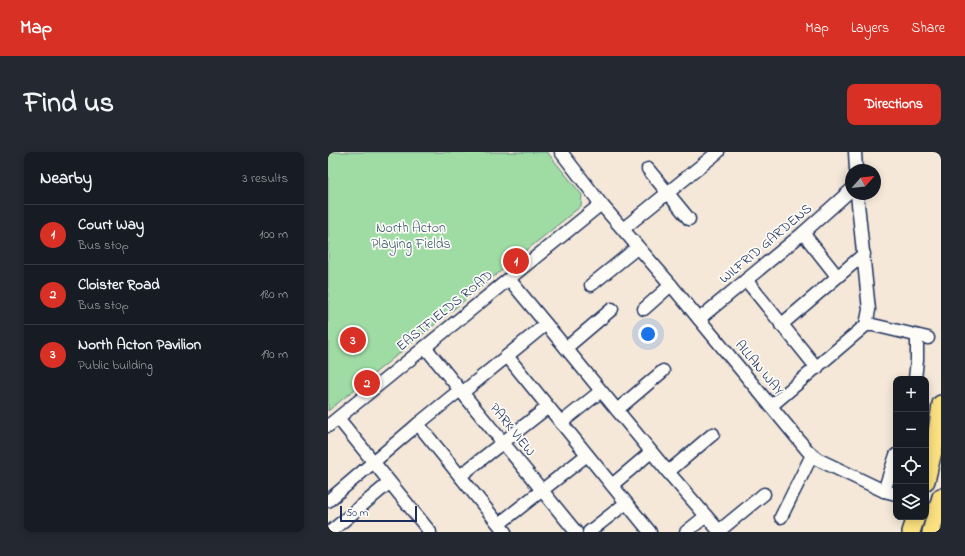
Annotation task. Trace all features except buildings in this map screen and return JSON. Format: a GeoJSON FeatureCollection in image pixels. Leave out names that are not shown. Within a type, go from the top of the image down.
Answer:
{"type":"FeatureCollection","features":[{"type":"Feature","properties":{"kind":"highway"},"geometry":{"type":"LineString","coordinates":[[929,468],[936,439],[941,404]]}},
{"type":"Feature","properties":{"kind":"highway"},"geometry":{"type":"LineString","coordinates":[[931,532],[941,498]]}},
{"type":"Feature","properties":{"kind":"highway"},"geometry":{"type":"LineString","coordinates":[[911,532],[915,520]]}},
{"type":"Feature","properties":{"kind":"street","name":"ALLAN WAY"},"geometry":{"type":"LineString","coordinates":[[561,152],[601,204],[671,285],[812,455],[884,491],[893,493]]}},
{"type":"Feature","properties":{"kind":"street"},"geometry":{"type":"LineString","coordinates":[[623,229],[718,152]]}},
{"type":"Feature","properties":{"kind":"street"},"geometry":{"type":"LineString","coordinates":[[855,152],[856,164]]}},
{"type":"Feature","properties":{"kind":"street"},"geometry":{"type":"LineString","coordinates":[[648,169],[689,219]]}},
{"type":"Feature","properties":{"kind":"street","name":"WILFRID GARDENS"},"geometry":{"type":"LineString","coordinates":[[699,319],[804,232],[845,195]]}},
{"type":"Feature","properties":{"kind":"street"},"geometry":{"type":"LineString","coordinates":[[770,406],[817,368],[866,325],[869,310],[858,200]]}},
{"type":"Feature","properties":{"kind":"street","name":"EASTFIELDS ROAD"},"geometry":{"type":"LineString","coordinates":[[328,426],[601,204]]}},
{"type":"Feature","properties":{"kind":"street"},"geometry":{"type":"LineString","coordinates":[[804,232],[837,276]]}},
{"type":"Feature","properties":{"kind":"street"},"geometry":{"type":"LineString","coordinates":[[591,285],[638,247]]}},
{"type":"Feature","properties":{"kind":"street"},"geometry":{"type":"LineString","coordinates":[[781,325],[864,254]]}},
{"type":"Feature","properties":{"kind":"street"},"geometry":{"type":"LineString","coordinates":[[509,279],[651,452],[720,531],[764,494]]}},
{"type":"Feature","properties":{"kind":"street"},"geometry":{"type":"LineString","coordinates":[[746,280],[817,368]]}},
{"type":"Feature","properties":{"kind":"street"},"geometry":{"type":"LineString","coordinates":[[644,309],[671,285]]}},
{"type":"Feature","properties":{"kind":"street"},"geometry":{"type":"LineString","coordinates":[[566,348],[612,309]]}},
{"type":"Feature","properties":{"kind":"street"},"geometry":{"type":"LineString","coordinates":[[328,501],[418,424],[507,356],[546,324]]}},
{"type":"Feature","properties":{"kind":"street"},"geometry":{"type":"LineString","coordinates":[[866,325],[873,325],[923,337],[915,376]]}},
{"type":"Feature","properties":{"kind":"street","name":"PARK VIEW"},"geometry":{"type":"LineString","coordinates":[[425,347],[576,532]]}},
{"type":"Feature","properties":{"kind":"street"},"geometry":{"type":"LineString","coordinates":[[507,356],[650,532]]}},
{"type":"Feature","properties":{"kind":"street"},"geometry":{"type":"LineString","coordinates":[[617,410],[663,371]]}},
{"type":"Feature","properties":{"kind":"street"},"geometry":{"type":"LineString","coordinates":[[561,423],[601,390]]}},
{"type":"Feature","properties":{"kind":"street"},"geometry":{"type":"LineString","coordinates":[[460,476],[548,407]]}},
{"type":"Feature","properties":{"kind":"street"},"geometry":{"type":"LineString","coordinates":[[338,418],[430,532]]}},
{"type":"Feature","properties":{"kind":"street"},"geometry":{"type":"LineString","coordinates":[[418,424],[502,528],[542,490],[587,455]]}},
{"type":"Feature","properties":{"kind":"street"},"geometry":{"type":"LineString","coordinates":[[668,472],[713,434]]}},
{"type":"Feature","properties":{"kind":"street"},"geometry":{"type":"LineString","coordinates":[[612,484],[651,452]]}},
{"type":"Feature","properties":{"kind":"street"},"geometry":{"type":"LineString","coordinates":[[781,517],[812,455]]}},
{"type":"Feature","properties":{"kind":"street"},"geometry":{"type":"LineString","coordinates":[[884,491],[893,464]]}},
{"type":"Feature","properties":{"kind":"street"},"geometry":{"type":"LineString","coordinates":[[338,530],[390,482]]}},
{"type":"Feature","properties":{"kind":"street"},"geometry":{"type":"LineString","coordinates":[[589,532],[626,503]]}},
{"type":"Feature","properties":{"kind":"street"},"geometry":{"type":"LineString","coordinates":[[686,532],[706,516]]}},
{"type":"Feature","properties":{"kind":"green space","name":"North Acton Playing Fields"},"geometry":{"type":"Polygon","coordinates":[[[328,152],[547,152],[582,195],[581,206],[328,411],[328,152]]]}},
{"type":"Feature","properties":{"kind":"place","name":"Court Way"},"geometry":{"type":"Point","coordinates":[516,261]}},
{"type":"Feature","properties":{"kind":"place","name":"North Acton Pavilion"},"geometry":{"type":"Point","coordinates":[353,340]}},
{"type":"Feature","properties":{"kind":"place","name":"Cloister Road"},"geometry":{"type":"Point","coordinates":[367,383]}}]}
